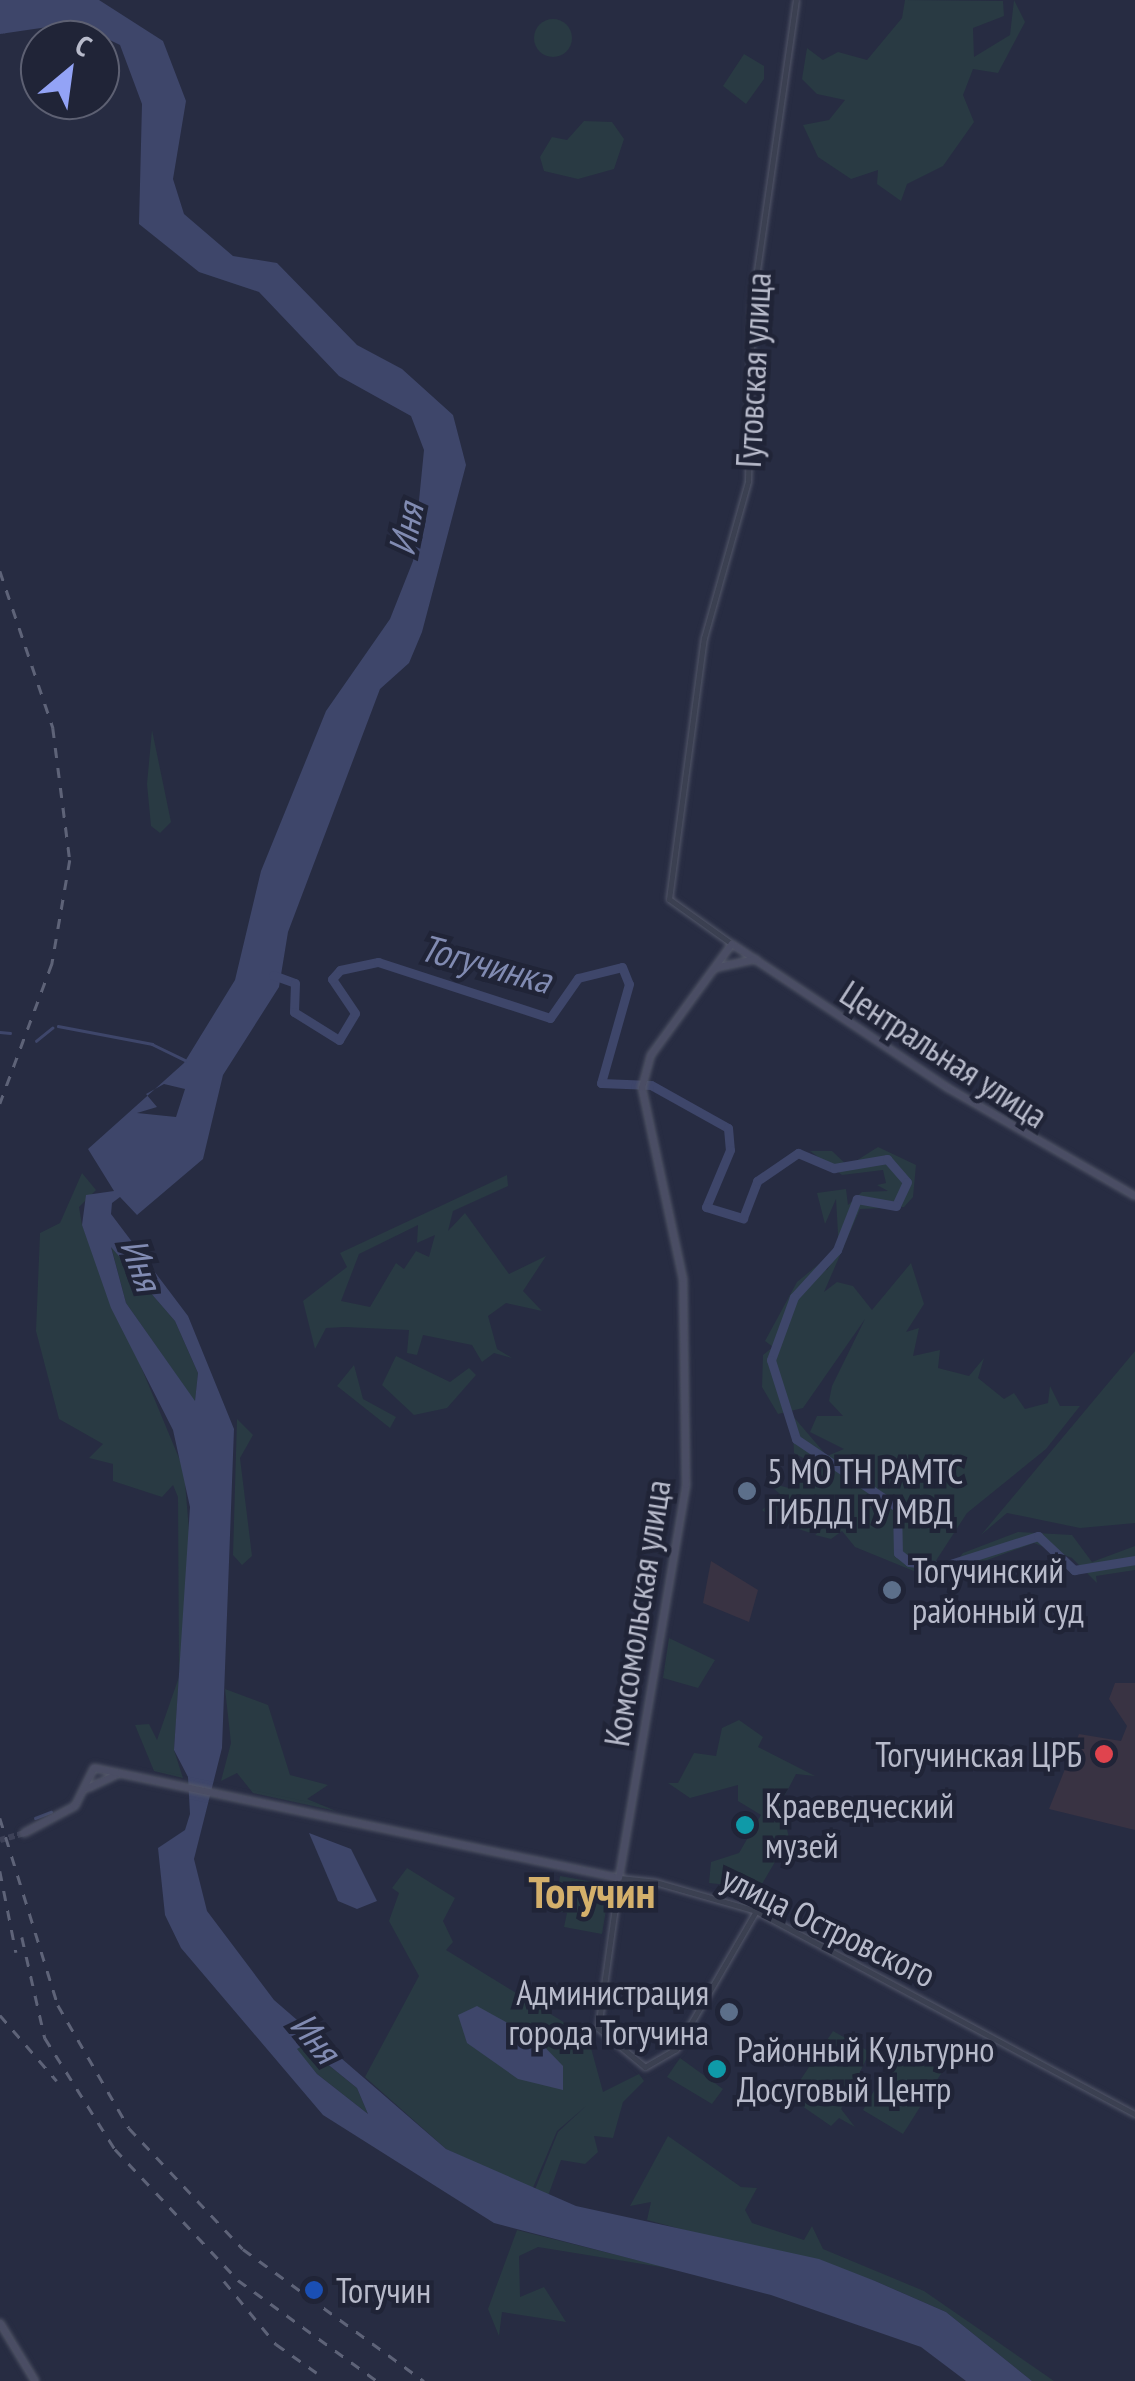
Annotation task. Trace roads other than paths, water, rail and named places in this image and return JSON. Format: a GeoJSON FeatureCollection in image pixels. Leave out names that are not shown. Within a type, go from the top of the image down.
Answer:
{"type":"FeatureCollection","features":[{"type":"Feature","properties":{"kind":"main road","name":"Центральная улица"},"geometry":{"type":"LineString","coordinates":[[732,944],[759,958],[973,1104],[1135,1196]]}},
{"type":"Feature","properties":{"kind":"main road"},"geometry":{"type":"LineString","coordinates":[[731,963],[732,944]]}},
{"type":"Feature","properties":{"kind":"main road"},"geometry":{"type":"LineString","coordinates":[[714,969],[732,944]]}},
{"type":"Feature","properties":{"kind":"main road"},"geometry":{"type":"LineString","coordinates":[[714,969],[759,958]]}},
{"type":"Feature","properties":{"kind":"main road","name":"Комсомольская улица"},"geometry":{"type":"LineString","coordinates":[[619,1878],[686,1486],[682,1270],[642,1088],[644,1071],[714,969]]}},
{"type":"Feature","properties":{"kind":"main road","name":"улица Островского"},"geometry":{"type":"LineString","coordinates":[[24,1831],[58,1818],[82,1794],[122,1774],[619,1878]]}},
{"type":"Feature","properties":{"kind":"main road"},"geometry":{"type":"LineString","coordinates":[[0,2323],[35,2381]]}},
{"type":"Feature","properties":{"kind":"street","name":"Гутовская улица"},"geometry":{"type":"LineString","coordinates":[[732,944],[678,913],[673,876],[704,638],[748,481],[752,305],[796,0]]}},
{"type":"Feature","properties":{"kind":"street","name":"улица Островского"},"geometry":{"type":"LineString","coordinates":[[619,1878],[756,1911],[1135,2114]]}},
{"type":"Feature","properties":{"kind":"street","name":"Комсомольская улица"},"geometry":{"type":"LineString","coordinates":[[619,1878],[598,2028],[648,2067],[686,2037],[756,1911]]}},
{"type":"Feature","properties":{"kind":"water","name":"Иня"},"geometry":{"type":"Polygon","coordinates":[[[0,0],[99,0],[163,41],[186,101],[173,179],[184,214],[233,256],[277,263],[357,345],[402,369],[453,415],[466,465],[422,632],[409,663],[380,689],[288,932],[279,987],[223,1075],[203,1159],[137,1215],[120,1197],[112,1203],[111,1214],[188,1316],[234,1429],[222,1748],[194,1859],[207,1911],[274,2000],[446,2149],[576,2206],[819,2259],[875,2281],[946,2312],[1032,2381],[966,2381],[921,2347],[771,2295],[494,2223],[323,2115],[181,1948],[165,1915],[158,1848],[185,1830],[190,1814],[188,1777],[174,1750],[190,1507],[173,1430],[111,1308],[82,1225],[86,1195],[114,1191],[88,1149],[147,1096],[157,1107],[137,1113],[176,1117],[185,1089],[164,1084],[155,1089],[184,1063],[235,980],[261,871],[326,711],[390,619],[413,561],[424,450],[411,416],[339,376],[259,292],[199,272],[139,224],[142,104],[120,45],[120,20],[20,20],[20,31],[0,34],[0,0]],[[111,1247],[126,1303],[195,1401],[198,1373],[175,1321],[111,1247]],[[304,2045],[297,2049],[317,2074],[368,2114],[357,2088],[304,2045]]]}},
{"type":"Feature","properties":{"kind":"water"},"geometry":{"type":"Polygon","coordinates":[[[309,1833],[351,1849],[377,1901],[357,1909],[338,1901],[309,1833]]]}},
{"type":"Feature","properties":{"kind":"water"},"geometry":{"type":"Polygon","coordinates":[[[477,2006],[537,2039],[563,2066],[563,2090],[518,2079],[467,2043],[458,2015],[477,2006]]]}},
{"type":"Feature","properties":{"kind":"waterway","name":"Тогучинка"},"geometry":{"type":"LineString","coordinates":[[273,975],[295,983],[294,1012],[339,1040],[355,1013],[332,979],[340,970],[378,962],[550,1018],[578,978],[622,967],[629,984],[601,1083],[651,1085],[728,1128],[730,1150],[706,1207],[743,1218],[757,1181],[798,1153],[834,1168],[887,1159],[907,1182],[896,1206],[857,1199],[837,1250],[794,1297],[771,1360],[796,1439],[897,1507],[898,1553],[909,1562],[944,1566],[1038,1536],[1074,1570],[1135,1560]]}},
{"type":"Feature","properties":{"kind":"waterway"},"geometry":{"type":"LineString","coordinates":[[58,1026],[152,1044],[185,1060]]}},
{"type":"Feature","properties":{"kind":"waterway"},"geometry":{"type":"LineString","coordinates":[[36,1041],[52,1028]]}},
{"type":"Feature","properties":{"kind":"waterway"},"geometry":{"type":"LineString","coordinates":[[0,1032],[10,1033]]}},
{"type":"Feature","properties":{"kind":"waterway"},"geometry":{"type":"LineString","coordinates":[[35,1818],[51,1812]]}},
{"type":"Feature","properties":{"kind":"tunnel"},"geometry":{"type":"LineString","coordinates":[[0,1840],[24,1833]]}},
{"type":"Feature","properties":{"kind":"railway"},"geometry":{"type":"LineString","coordinates":[[0,571],[53,728],[70,860],[52,964],[0,1104]]}},
{"type":"Feature","properties":{"kind":"railway"},"geometry":{"type":"LineString","coordinates":[[0,1818],[58,2005],[129,2128],[243,2249],[424,2381]]}},
{"type":"Feature","properties":{"kind":"railway"},"geometry":{"type":"LineString","coordinates":[[0,1871],[16,1952]]}},
{"type":"Feature","properties":{"kind":"railway"},"geometry":{"type":"LineString","coordinates":[[22,1937],[45,2038],[115,2149],[238,2280],[377,2381]]}},
{"type":"Feature","properties":{"kind":"railway"},"geometry":{"type":"LineString","coordinates":[[0,2015],[57,2081]]}},
{"type":"Feature","properties":{"kind":"railway"},"geometry":{"type":"LineString","coordinates":[[224,2281],[276,2344],[317,2373]]}},
{"type":"Feature","properties":{"kind":"place","name":"5 МО ТН РАМТС ГИБДД ГУ МВД"},"geometry":{"type":"Point","coordinates":[747,1491]}},
{"type":"Feature","properties":{"kind":"place","name":"Тогучинский районный суд"},"geometry":{"type":"Point","coordinates":[892,1590]}},
{"type":"Feature","properties":{"kind":"place","name":"Тогучинская ЦРБ"},"geometry":{"type":"Point","coordinates":[1104,1754]}},
{"type":"Feature","properties":{"kind":"place","name":"Краеведческий музей"},"geometry":{"type":"Point","coordinates":[745,1825]}},
{"type":"Feature","properties":{"kind":"place","name":"Администрация города Тогучина"},"geometry":{"type":"Point","coordinates":[729,2012]}},
{"type":"Feature","properties":{"kind":"place","name":"Районный Культурно Досуговый Центр"},"geometry":{"type":"Point","coordinates":[717,2069]}},
{"type":"Feature","properties":{"kind":"place","name":"Тогучин"},"geometry":{"type":"Point","coordinates":[314,2290]}},
{"type":"Feature","properties":{"kind":"district","name":"Тогучин"},"geometry":{"type":"Point","coordinates":[592,1892]}}]}
